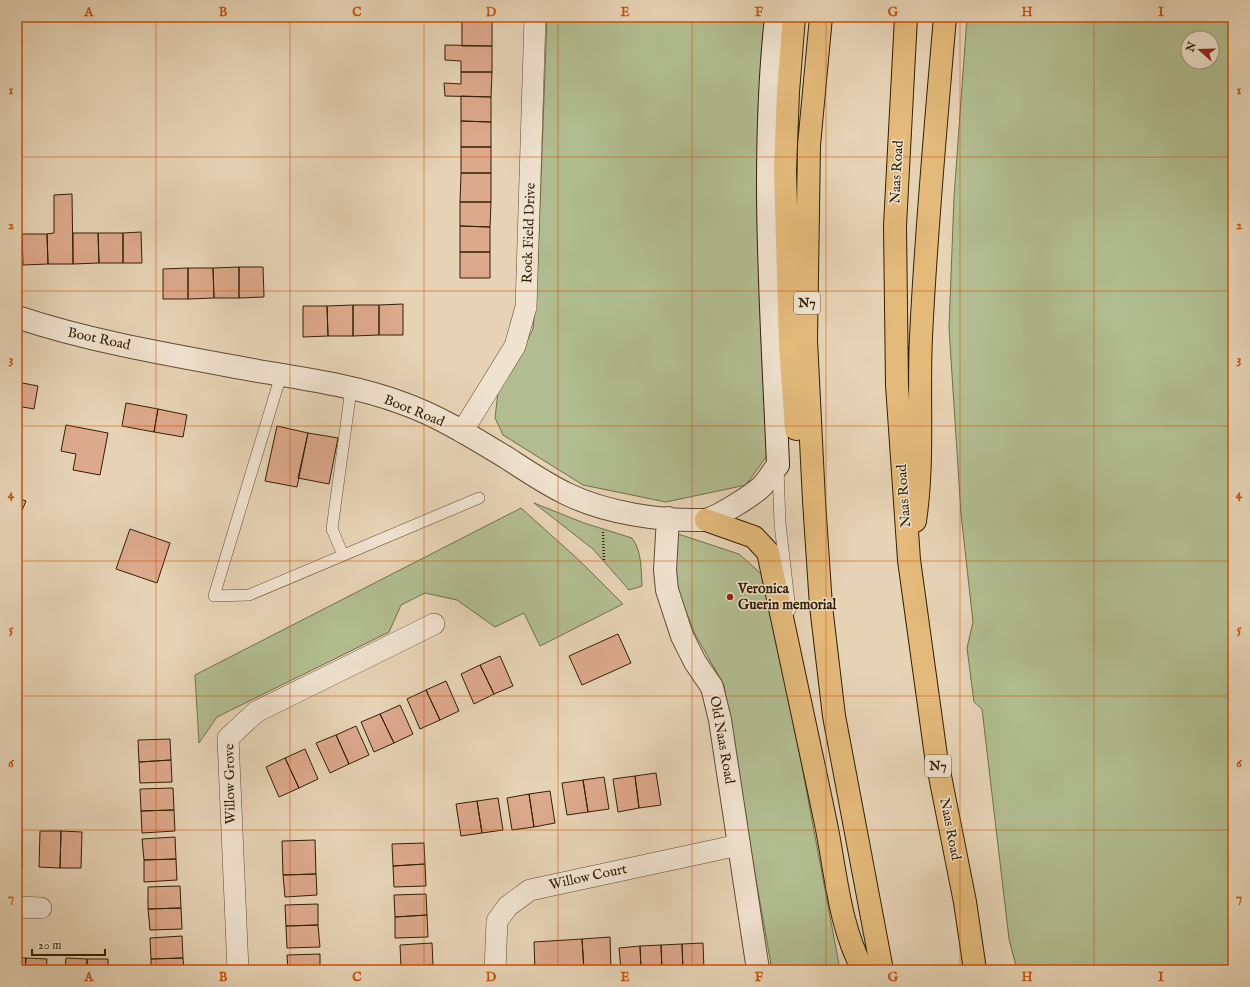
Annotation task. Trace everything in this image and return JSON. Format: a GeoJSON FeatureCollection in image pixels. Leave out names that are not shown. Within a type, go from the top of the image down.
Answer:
{"type":"FeatureCollection","features":[{"type":"Feature","properties":{"kind":"highway"},"geometry":{"type":"LineString","coordinates":[[794,17],[788,92],[786,170],[790,345],[798,465],[807,530],[820,588]]}},
{"type":"Feature","properties":{"kind":"highway","name":"N7"},"geometry":{"type":"LineString","coordinates":[[821,17],[810,146],[806,340],[820,588],[834,716],[882,970]]}},
{"type":"Feature","properties":{"kind":"highway","name":"Naas Road"},"geometry":{"type":"LineString","coordinates":[[906,17],[894,226],[897,385],[909,560],[936,756],[965,902],[975,970]]}},
{"type":"Feature","properties":{"kind":"highway"},"geometry":{"type":"LineString","coordinates":[[909,560],[920,491],[921,338],[928,223],[945,17]]}},
{"type":"Feature","properties":{"kind":"highway"},"geometry":{"type":"LineString","coordinates":[[706,520],[754,537],[768,552],[826,827],[839,899],[856,958],[863,970]]}},
{"type":"Feature","properties":{"kind":"street","name":"Rock Field Drive"},"geometry":{"type":"LineString","coordinates":[[462,432],[515,346],[526,307],[535,17]]}},
{"type":"Feature","properties":{"kind":"street"},"geometry":{"type":"LineString","coordinates":[[776,17],[772,52],[767,154],[769,291],[778,465]]}},
{"type":"Feature","properties":{"kind":"street","name":"Boot Road"},"geometry":{"type":"LineString","coordinates":[[17,317],[48,327],[118,343],[351,389],[402,403],[433,416],[462,432],[508,458],[539,480],[568,495],[621,512],[668,518],[706,520],[727,510],[761,487],[778,465]]}},
{"type":"Feature","properties":{"kind":"street","name":"Old Naas Road"},"geometry":{"type":"LineString","coordinates":[[668,518],[665,570],[667,590],[682,636],[695,662],[712,687],[720,720],[758,970]]}},
{"type":"Feature","properties":{"kind":"street","name":"Willow Grove"},"geometry":{"type":"LineString","coordinates":[[238,970],[228,738],[256,712],[434,624]]}},
{"type":"Feature","properties":{"kind":"street","name":"Willow Court"},"geometry":{"type":"LineString","coordinates":[[495,970],[497,921],[508,906],[530,890],[739,845]]}},
{"type":"Feature","properties":{"kind":"street"},"geometry":{"type":"LineString","coordinates":[[17,908],[41,908]]}},
{"type":"Feature","properties":{"kind":"lane"},"geometry":{"type":"LineString","coordinates":[[281,375],[214,596],[249,595],[479,498]]}},
{"type":"Feature","properties":{"kind":"lane"},"geometry":{"type":"LineString","coordinates":[[343,555],[332,529],[351,389]]}},
{"type":"Feature","properties":{"kind":"lane"},"geometry":{"type":"LineString","coordinates":[[778,465],[780,524],[803,718]]}},
{"type":"Feature","properties":{"kind":"path"},"geometry":{"type":"LineString","coordinates":[[603,529],[604,562]]}},
{"type":"Feature","properties":{"kind":"green space"},"geometry":{"type":"Polygon","coordinates":[[[547,17],[772,17],[771,450],[746,485],[666,502],[583,485],[503,435],[495,418],[498,392],[516,363],[533,329],[537,287],[547,17]]]}},
{"type":"Feature","properties":{"kind":"green space"},"geometry":{"type":"Polygon","coordinates":[[[967,17],[1233,17],[1233,970],[1017,970],[1009,939],[982,709],[974,702],[967,648],[973,622],[961,514],[949,328],[954,197],[967,17]]]}},
{"type":"Feature","properties":{"kind":"green space"},"geometry":{"type":"Polygon","coordinates":[[[534,503],[584,523],[632,538],[638,549],[642,586],[629,590],[593,549],[534,503]]]}},
{"type":"Feature","properties":{"kind":"green space"},"geometry":{"type":"Polygon","coordinates":[[[521,508],[581,562],[623,604],[540,646],[524,613],[495,627],[457,600],[425,593],[401,605],[389,632],[217,717],[199,743],[195,675],[521,508]]]}},
{"type":"Feature","properties":{"kind":"green space"},"geometry":{"type":"Polygon","coordinates":[[[669,531],[739,554],[767,579],[840,970],[772,970],[737,773],[724,685],[695,634],[673,579],[669,531]]]}},
{"type":"Feature","properties":{"kind":"building"},"geometry":{"type":"Polygon","coordinates":[[[462,17],[492,17],[492,21],[462,20],[462,17]]]}},
{"type":"Feature","properties":{"kind":"building"},"geometry":{"type":"Polygon","coordinates":[[[462,20],[492,21],[492,46],[462,46],[462,20]]]}},
{"type":"Feature","properties":{"kind":"building"},"geometry":{"type":"Polygon","coordinates":[[[445,45],[492,46],[492,72],[461,72],[461,61],[445,60],[445,45]]]}},
{"type":"Feature","properties":{"kind":"building"},"geometry":{"type":"Polygon","coordinates":[[[461,72],[492,72],[491,97],[445,96],[444,83],[461,84],[461,72]]]}},
{"type":"Feature","properties":{"kind":"building"},"geometry":{"type":"Polygon","coordinates":[[[461,96],[491,97],[491,122],[461,121],[461,96]]]}},
{"type":"Feature","properties":{"kind":"building"},"geometry":{"type":"Polygon","coordinates":[[[461,121],[491,122],[491,147],[461,147],[461,121]]]}},
{"type":"Feature","properties":{"kind":"building"},"geometry":{"type":"Polygon","coordinates":[[[461,147],[491,147],[491,173],[461,173],[461,147]]]}},
{"type":"Feature","properties":{"kind":"building"},"geometry":{"type":"Polygon","coordinates":[[[461,173],[491,173],[491,202],[460,202],[461,173]]]}},
{"type":"Feature","properties":{"kind":"building"},"geometry":{"type":"Polygon","coordinates":[[[72,194],[73,264],[48,264],[47,234],[54,233],[54,195],[72,194]]]}},
{"type":"Feature","properties":{"kind":"building"},"geometry":{"type":"Polygon","coordinates":[[[460,202],[491,202],[490,227],[460,226],[460,202]]]}},
{"type":"Feature","properties":{"kind":"building"},"geometry":{"type":"Polygon","coordinates":[[[460,226],[490,227],[490,252],[460,252],[460,226]]]}},
{"type":"Feature","properties":{"kind":"building"},"geometry":{"type":"Polygon","coordinates":[[[141,232],[142,263],[123,263],[123,233],[141,232]]]}},
{"type":"Feature","properties":{"kind":"building"},"geometry":{"type":"Polygon","coordinates":[[[73,233],[98,233],[99,263],[73,264],[73,233]]]}},
{"type":"Feature","properties":{"kind":"building"},"geometry":{"type":"Polygon","coordinates":[[[98,233],[123,233],[123,263],[99,263],[98,233]]]}},
{"type":"Feature","properties":{"kind":"building"},"geometry":{"type":"Polygon","coordinates":[[[22,234],[47,234],[48,264],[23,265],[22,234]]]}},
{"type":"Feature","properties":{"kind":"building"},"geometry":{"type":"Polygon","coordinates":[[[460,252],[490,252],[490,278],[460,278],[460,252]]]}},
{"type":"Feature","properties":{"kind":"building"},"geometry":{"type":"Polygon","coordinates":[[[239,267],[263,267],[264,297],[239,298],[239,267]]]}},
{"type":"Feature","properties":{"kind":"building"},"geometry":{"type":"Polygon","coordinates":[[[239,267],[239,298],[214,298],[213,268],[239,267]]]}},
{"type":"Feature","properties":{"kind":"building"},"geometry":{"type":"Polygon","coordinates":[[[188,268],[213,268],[214,298],[188,299],[188,268]]]}},
{"type":"Feature","properties":{"kind":"building"},"geometry":{"type":"Polygon","coordinates":[[[188,268],[188,299],[163,299],[163,269],[188,268]]]}},
{"type":"Feature","properties":{"kind":"building"},"geometry":{"type":"Polygon","coordinates":[[[403,304],[403,335],[379,335],[379,305],[403,304]]]}},
{"type":"Feature","properties":{"kind":"building"},"geometry":{"type":"Polygon","coordinates":[[[353,305],[379,305],[379,335],[353,336],[353,305]]]}},
{"type":"Feature","properties":{"kind":"building"},"geometry":{"type":"Polygon","coordinates":[[[353,305],[353,336],[328,336],[327,306],[353,305]]]}},
{"type":"Feature","properties":{"kind":"building"},"geometry":{"type":"Polygon","coordinates":[[[303,306],[327,306],[328,336],[303,337],[303,306]]]}},
{"type":"Feature","properties":{"kind":"building"},"geometry":{"type":"Polygon","coordinates":[[[17,382],[38,386],[34,409],[17,406],[17,382]]]}},
{"type":"Feature","properties":{"kind":"building"},"geometry":{"type":"Polygon","coordinates":[[[126,403],[158,409],[154,432],[122,426],[126,403]]]}},
{"type":"Feature","properties":{"kind":"building"},"geometry":{"type":"Polygon","coordinates":[[[158,409],[187,415],[183,437],[154,432],[158,409]]]}},
{"type":"Feature","properties":{"kind":"building"},"geometry":{"type":"Polygon","coordinates":[[[66,425],[108,433],[100,475],[73,470],[76,454],[61,451],[66,425]]]}},
{"type":"Feature","properties":{"kind":"building"},"geometry":{"type":"Polygon","coordinates":[[[277,426],[308,433],[297,487],[265,481],[277,426]]]}},
{"type":"Feature","properties":{"kind":"building"},"geometry":{"type":"Polygon","coordinates":[[[308,433],[338,438],[329,484],[298,478],[308,433]]]}},
{"type":"Feature","properties":{"kind":"building"},"geometry":{"type":"Polygon","coordinates":[[[17,498],[26,501],[17,522],[17,498]]]}},
{"type":"Feature","properties":{"kind":"building"},"geometry":{"type":"Polygon","coordinates":[[[130,529],[170,543],[157,583],[116,569],[130,529]]]}},
{"type":"Feature","properties":{"kind":"building"},"geometry":{"type":"Polygon","coordinates":[[[618,634],[631,663],[582,685],[569,656],[618,634]]]}},
{"type":"Feature","properties":{"kind":"building"},"geometry":{"type":"Polygon","coordinates":[[[500,656],[513,686],[494,694],[480,665],[500,656]]]}},
{"type":"Feature","properties":{"kind":"building"},"geometry":{"type":"Polygon","coordinates":[[[480,665],[494,694],[474,704],[461,674],[480,665]]]}},
{"type":"Feature","properties":{"kind":"building"},"geometry":{"type":"Polygon","coordinates":[[[446,681],[459,711],[440,720],[426,690],[446,681]]]}},
{"type":"Feature","properties":{"kind":"building"},"geometry":{"type":"Polygon","coordinates":[[[426,690],[440,720],[420,729],[407,699],[426,690]]]}},
{"type":"Feature","properties":{"kind":"building"},"geometry":{"type":"Polygon","coordinates":[[[400,705],[413,734],[394,743],[380,714],[400,705]]]}},
{"type":"Feature","properties":{"kind":"building"},"geometry":{"type":"Polygon","coordinates":[[[380,714],[394,743],[374,752],[361,722],[380,714]]]}},
{"type":"Feature","properties":{"kind":"building"},"geometry":{"type":"Polygon","coordinates":[[[356,726],[369,755],[349,764],[336,735],[356,726]]]}},
{"type":"Feature","properties":{"kind":"building"},"geometry":{"type":"Polygon","coordinates":[[[336,735],[349,764],[330,773],[316,743],[336,735]]]}},
{"type":"Feature","properties":{"kind":"building"},"geometry":{"type":"Polygon","coordinates":[[[170,739],[171,760],[139,762],[138,740],[170,739]]]}},
{"type":"Feature","properties":{"kind":"building"},"geometry":{"type":"Polygon","coordinates":[[[305,749],[318,779],[299,788],[285,758],[305,749]]]}},
{"type":"Feature","properties":{"kind":"building"},"geometry":{"type":"Polygon","coordinates":[[[285,758],[299,788],[279,797],[266,767],[285,758]]]}},
{"type":"Feature","properties":{"kind":"building"},"geometry":{"type":"Polygon","coordinates":[[[171,760],[172,782],[140,783],[139,762],[171,760]]]}},
{"type":"Feature","properties":{"kind":"building"},"geometry":{"type":"Polygon","coordinates":[[[656,773],[661,805],[639,808],[635,776],[656,773]]]}},
{"type":"Feature","properties":{"kind":"building"},"geometry":{"type":"Polygon","coordinates":[[[635,776],[639,808],[618,812],[613,779],[635,776]]]}},
{"type":"Feature","properties":{"kind":"building"},"geometry":{"type":"Polygon","coordinates":[[[604,777],[609,809],[588,812],[583,780],[604,777]]]}},
{"type":"Feature","properties":{"kind":"building"},"geometry":{"type":"Polygon","coordinates":[[[583,780],[588,812],[567,815],[562,783],[583,780]]]}},
{"type":"Feature","properties":{"kind":"building"},"geometry":{"type":"Polygon","coordinates":[[[173,788],[174,810],[141,811],[140,789],[173,788]]]}},
{"type":"Feature","properties":{"kind":"building"},"geometry":{"type":"Polygon","coordinates":[[[550,791],[555,823],[534,827],[529,794],[550,791]]]}},
{"type":"Feature","properties":{"kind":"building"},"geometry":{"type":"Polygon","coordinates":[[[529,794],[534,827],[512,830],[507,798],[529,794]]]}},
{"type":"Feature","properties":{"kind":"building"},"geometry":{"type":"Polygon","coordinates":[[[498,798],[503,830],[482,833],[477,801],[498,798]]]}},
{"type":"Feature","properties":{"kind":"building"},"geometry":{"type":"Polygon","coordinates":[[[477,801],[482,833],[461,836],[456,804],[477,801]]]}},
{"type":"Feature","properties":{"kind":"building"},"geometry":{"type":"Polygon","coordinates":[[[174,810],[175,831],[142,833],[141,811],[174,810]]]}},
{"type":"Feature","properties":{"kind":"building"},"geometry":{"type":"Polygon","coordinates":[[[17,831],[22,831],[22,867],[17,867],[17,831]]]}},
{"type":"Feature","properties":{"kind":"building"},"geometry":{"type":"Polygon","coordinates":[[[40,831],[61,831],[60,868],[39,867],[40,831]]]}},
{"type":"Feature","properties":{"kind":"building"},"geometry":{"type":"Polygon","coordinates":[[[61,831],[82,832],[81,868],[60,868],[61,831]]]}},
{"type":"Feature","properties":{"kind":"building"},"geometry":{"type":"Polygon","coordinates":[[[175,837],[176,859],[144,860],[142,839],[175,837]]]}},
{"type":"Feature","properties":{"kind":"building"},"geometry":{"type":"Polygon","coordinates":[[[315,840],[316,874],[283,875],[282,841],[315,840]]]}},
{"type":"Feature","properties":{"kind":"building"},"geometry":{"type":"Polygon","coordinates":[[[424,843],[425,864],[393,866],[392,844],[424,843]]]}},
{"type":"Feature","properties":{"kind":"building"},"geometry":{"type":"Polygon","coordinates":[[[176,859],[177,880],[144,882],[144,860],[176,859]]]}},
{"type":"Feature","properties":{"kind":"building"},"geometry":{"type":"Polygon","coordinates":[[[425,864],[426,886],[394,887],[393,866],[425,864]]]}},
{"type":"Feature","properties":{"kind":"building"},"geometry":{"type":"Polygon","coordinates":[[[316,874],[317,895],[285,897],[283,875],[316,874]]]}},
{"type":"Feature","properties":{"kind":"building"},"geometry":{"type":"Polygon","coordinates":[[[180,886],[181,908],[148,909],[148,887],[180,886]]]}},
{"type":"Feature","properties":{"kind":"building"},"geometry":{"type":"Polygon","coordinates":[[[426,894],[427,915],[395,917],[394,895],[426,894]]]}},
{"type":"Feature","properties":{"kind":"building"},"geometry":{"type":"Polygon","coordinates":[[[318,904],[318,925],[286,926],[285,905],[318,904]]]}},
{"type":"Feature","properties":{"kind":"building"},"geometry":{"type":"Polygon","coordinates":[[[181,908],[182,929],[150,930],[148,909],[181,908]]]}},
{"type":"Feature","properties":{"kind":"building"},"geometry":{"type":"Polygon","coordinates":[[[427,915],[428,937],[395,938],[395,917],[427,915]]]}},
{"type":"Feature","properties":{"kind":"building"},"geometry":{"type":"Polygon","coordinates":[[[318,925],[320,947],[287,948],[286,926],[318,925]]]}},
{"type":"Feature","properties":{"kind":"building"},"geometry":{"type":"Polygon","coordinates":[[[182,936],[183,958],[151,959],[150,938],[182,936]]]}},
{"type":"Feature","properties":{"kind":"building"},"geometry":{"type":"Polygon","coordinates":[[[610,937],[611,970],[584,970],[582,939],[610,937]]]}},
{"type":"Feature","properties":{"kind":"building"},"geometry":{"type":"Polygon","coordinates":[[[582,939],[584,970],[535,970],[534,942],[582,939]]]}},
{"type":"Feature","properties":{"kind":"building"},"geometry":{"type":"Polygon","coordinates":[[[432,943],[433,965],[401,967],[400,945],[432,943]]]}},
{"type":"Feature","properties":{"kind":"building"},"geometry":{"type":"Polygon","coordinates":[[[703,943],[704,970],[683,970],[682,944],[703,943]]]}},
{"type":"Feature","properties":{"kind":"building"},"geometry":{"type":"Polygon","coordinates":[[[682,944],[683,970],[662,970],[661,945],[682,944]]]}},
{"type":"Feature","properties":{"kind":"building"},"geometry":{"type":"Polygon","coordinates":[[[661,945],[662,970],[641,970],[640,946],[661,945]]]}},
{"type":"Feature","properties":{"kind":"building"},"geometry":{"type":"Polygon","coordinates":[[[640,946],[641,970],[621,970],[619,948],[640,946]]]}},
{"type":"Feature","properties":{"kind":"building"},"geometry":{"type":"Polygon","coordinates":[[[320,954],[320,970],[288,970],[287,955],[320,954]]]}},
{"type":"Feature","properties":{"kind":"building"},"geometry":{"type":"Polygon","coordinates":[[[17,958],[26,958],[25,970],[17,970],[17,958]]]}},
{"type":"Feature","properties":{"kind":"building"},"geometry":{"type":"Polygon","coordinates":[[[26,958],[47,959],[46,970],[25,970],[26,958]]]}},
{"type":"Feature","properties":{"kind":"building"},"geometry":{"type":"Polygon","coordinates":[[[66,958],[87,959],[87,970],[65,970],[66,958]]]}},
{"type":"Feature","properties":{"kind":"building"},"geometry":{"type":"Polygon","coordinates":[[[183,958],[184,970],[151,970],[151,959],[183,958]]]}},
{"type":"Feature","properties":{"kind":"building"},"geometry":{"type":"Polygon","coordinates":[[[87,959],[108,959],[108,970],[87,970],[87,959]]]}},
{"type":"Feature","properties":{"kind":"building"},"geometry":{"type":"Polygon","coordinates":[[[433,965],[433,970],[401,970],[401,967],[433,965]]]}},
{"type":"Feature","properties":{"kind":"place","name":"Veronica Guerin memorial"},"geometry":{"type":"Point","coordinates":[730,597]}}]}
